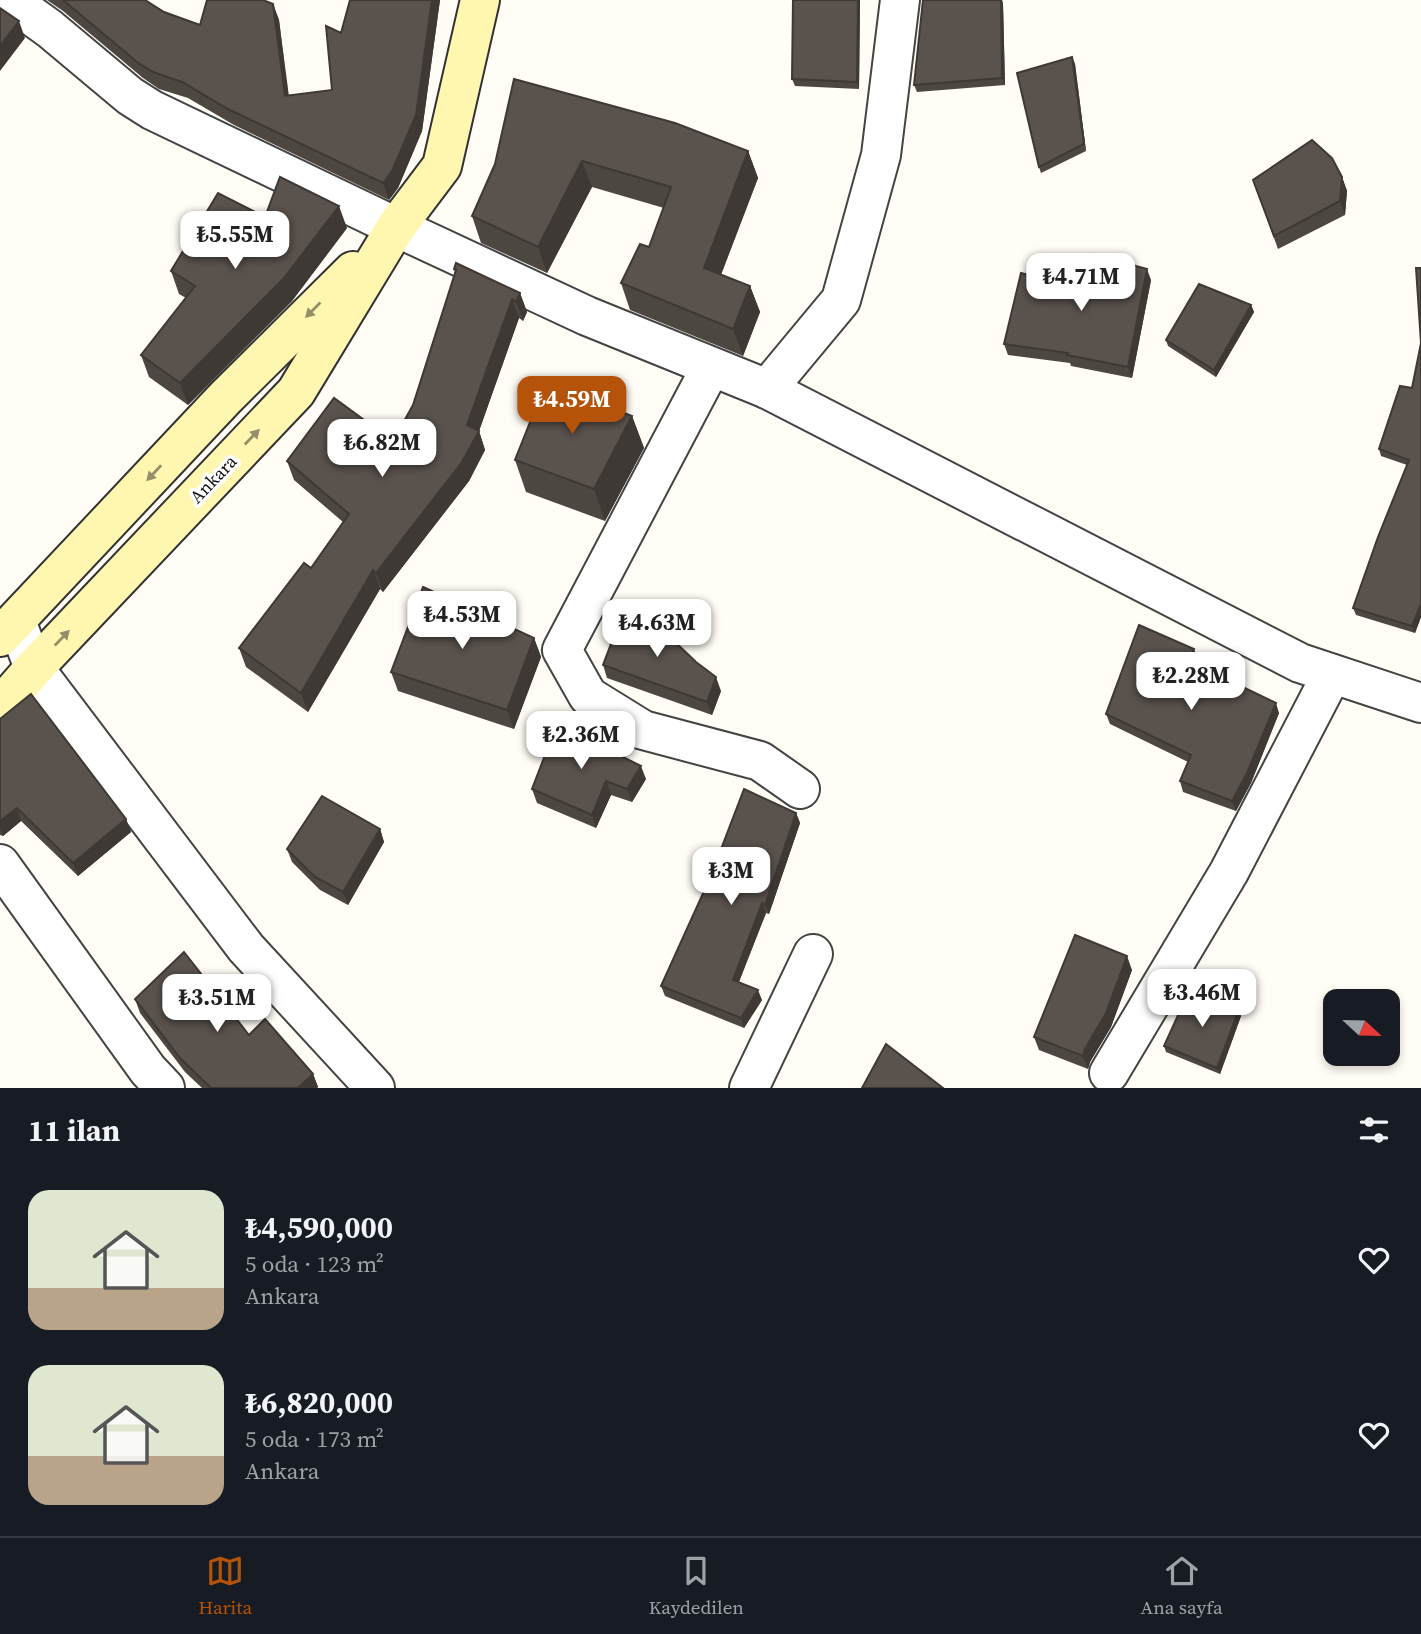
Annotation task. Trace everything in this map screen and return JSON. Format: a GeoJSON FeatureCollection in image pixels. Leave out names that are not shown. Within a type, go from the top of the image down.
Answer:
{"type":"FeatureCollection","features":[{"type":"Feature","properties":{"kind":"main road","name":"Ankara"},"geometry":{"type":"LineString","coordinates":[[0,707],[296,392],[396,227],[442,166],[480,0]]}},
{"type":"Feature","properties":{"kind":"main road","name":"Ankara"},"geometry":{"type":"LineString","coordinates":[[8,629],[225,398],[396,227]]}},
{"type":"Feature","properties":{"kind":"street"},"geometry":{"type":"LineString","coordinates":[[10,0],[50,29],[130,96],[152,110],[587,316],[766,389],[1300,663],[1421,704]]}},
{"type":"Feature","properties":{"kind":"street"},"geometry":{"type":"LineString","coordinates":[[766,389],[841,300],[881,155],[900,0]]}},
{"type":"Feature","properties":{"kind":"street"},"geometry":{"type":"LineString","coordinates":[[711,367],[562,650],[588,696],[643,730],[760,761],[800,789]]}},
{"type":"Feature","properties":{"kind":"street"},"geometry":{"type":"LineString","coordinates":[[8,629],[34,668],[246,948],[375,1088]]}},
{"type":"Feature","properties":{"kind":"street"},"geometry":{"type":"LineString","coordinates":[[1109,1073],[1229,872],[1332,674]]}},
{"type":"Feature","properties":{"kind":"street"},"geometry":{"type":"LineString","coordinates":[[0,864],[148,1070],[165,1088]]}},
{"type":"Feature","properties":{"kind":"street"},"geometry":{"type":"LineString","coordinates":[[750,1088],[813,954]]}},
{"type":"Feature","properties":{"kind":"building"},"geometry":{"type":"Polygon","coordinates":[[[63,0],[145,0],[164,12],[200,25],[207,0],[263,0],[273,4],[285,96],[332,90],[326,26],[341,33],[350,0],[432,0],[416,115],[392,171],[383,183],[228,109],[182,82],[153,72],[137,62],[63,0]]]}},
{"type":"Feature","properties":{"kind":"building"},"geometry":{"type":"Polygon","coordinates":[[[793,0],[858,0],[857,82],[792,79],[793,0]]]}},
{"type":"Feature","properties":{"kind":"building"},"geometry":{"type":"Polygon","coordinates":[[[923,0],[1001,0],[1002,78],[914,85],[923,0]]]}},
{"type":"Feature","properties":{"kind":"building"},"geometry":{"type":"Polygon","coordinates":[[[0,8],[19,21],[0,46],[0,8]]]}},
{"type":"Feature","properties":{"kind":"building"},"geometry":{"type":"Polygon","coordinates":[[[1072,57],[1084,144],[1039,167],[1017,73],[1072,57]]]}},
{"type":"Feature","properties":{"kind":"building"},"geometry":{"type":"Polygon","coordinates":[[[514,79],[675,123],[748,151],[704,268],[750,286],[733,329],[621,283],[640,244],[649,247],[671,187],[582,161],[538,247],[472,216],[495,164],[514,79]]]}},
{"type":"Feature","properties":{"kind":"building"},"geometry":{"type":"Polygon","coordinates":[[[1312,140],[1332,158],[1342,177],[1340,201],[1274,236],[1253,180],[1312,140]]]}},
{"type":"Feature","properties":{"kind":"building"},"geometry":{"type":"Polygon","coordinates":[[[280,177],[339,206],[284,278],[180,383],[141,355],[195,286],[171,271],[218,193],[265,217],[280,177]]]}},
{"type":"Feature","properties":{"kind":"building"},"geometry":{"type":"Polygon","coordinates":[[[1091,254],[1147,269],[1128,367],[1067,355],[1068,353],[1004,344],[1021,273],[1082,289],[1091,254]]]}},
{"type":"Feature","properties":{"kind":"building"},"geometry":{"type":"Polygon","coordinates":[[[456,263],[520,293],[516,302],[512,299],[467,425],[479,431],[462,462],[376,573],[373,570],[301,693],[239,648],[304,563],[311,568],[349,514],[287,461],[334,398],[393,441],[413,405],[456,263]]]}},
{"type":"Feature","properties":{"kind":"building"},"geometry":{"type":"Polygon","coordinates":[[[1416,268],[1421,268],[1421,343],[1416,268]]]}},
{"type":"Feature","properties":{"kind":"building"},"geometry":{"type":"Polygon","coordinates":[[[1199,284],[1251,305],[1214,370],[1166,340],[1199,284]]]}},
{"type":"Feature","properties":{"kind":"building"},"geometry":{"type":"Polygon","coordinates":[[[1421,343],[1421,604],[1412,626],[1353,608],[1409,460],[1379,449],[1400,386],[1412,388],[1421,343]]]}},
{"type":"Feature","properties":{"kind":"building"},"geometry":{"type":"Polygon","coordinates":[[[546,382],[632,416],[594,489],[515,460],[546,382]]]}},
{"type":"Feature","properties":{"kind":"building"},"geometry":{"type":"Polygon","coordinates":[[[423,587],[534,638],[507,710],[391,672],[423,587]]]}},
{"type":"Feature","properties":{"kind":"building"},"geometry":{"type":"Polygon","coordinates":[[[624,610],[671,638],[716,677],[707,702],[603,665],[624,610]]]}},
{"type":"Feature","properties":{"kind":"building"},"geometry":{"type":"Polygon","coordinates":[[[1139,625],[1194,649],[1189,661],[1276,703],[1247,773],[1232,801],[1180,781],[1191,755],[1106,714],[1139,625]]]}},
{"type":"Feature","properties":{"kind":"building"},"geometry":{"type":"Polygon","coordinates":[[[31,694],[126,819],[73,863],[17,808],[0,821],[0,719],[31,694]]]}},
{"type":"Feature","properties":{"kind":"building"},"geometry":{"type":"Polygon","coordinates":[[[557,724],[641,766],[627,789],[606,781],[592,815],[532,789],[557,724]]]}},
{"type":"Feature","properties":{"kind":"building"},"geometry":{"type":"Polygon","coordinates":[[[744,789],[796,813],[765,905],[762,903],[733,980],[758,990],[741,1018],[661,986],[710,878],[744,789]]]}},
{"type":"Feature","properties":{"kind":"building"},"geometry":{"type":"Polygon","coordinates":[[[322,796],[380,829],[343,892],[315,877],[287,849],[322,796]]]}},
{"type":"Feature","properties":{"kind":"building"},"geometry":{"type":"Polygon","coordinates":[[[1075,935],[1127,956],[1106,1013],[1083,1056],[1034,1037],[1075,935]]]}},
{"type":"Feature","properties":{"kind":"building"},"geometry":{"type":"Polygon","coordinates":[[[184,952],[249,1035],[265,1019],[313,1074],[298,1088],[211,1088],[180,1058],[135,999],[184,952]]]}},
{"type":"Feature","properties":{"kind":"building"},"geometry":{"type":"Polygon","coordinates":[[[1189,991],[1239,1009],[1217,1068],[1164,1046],[1189,991]]]}},
{"type":"Feature","properties":{"kind":"building"},"geometry":{"type":"Polygon","coordinates":[[[886,1044],[943,1088],[862,1088],[886,1044]]]}}]}
